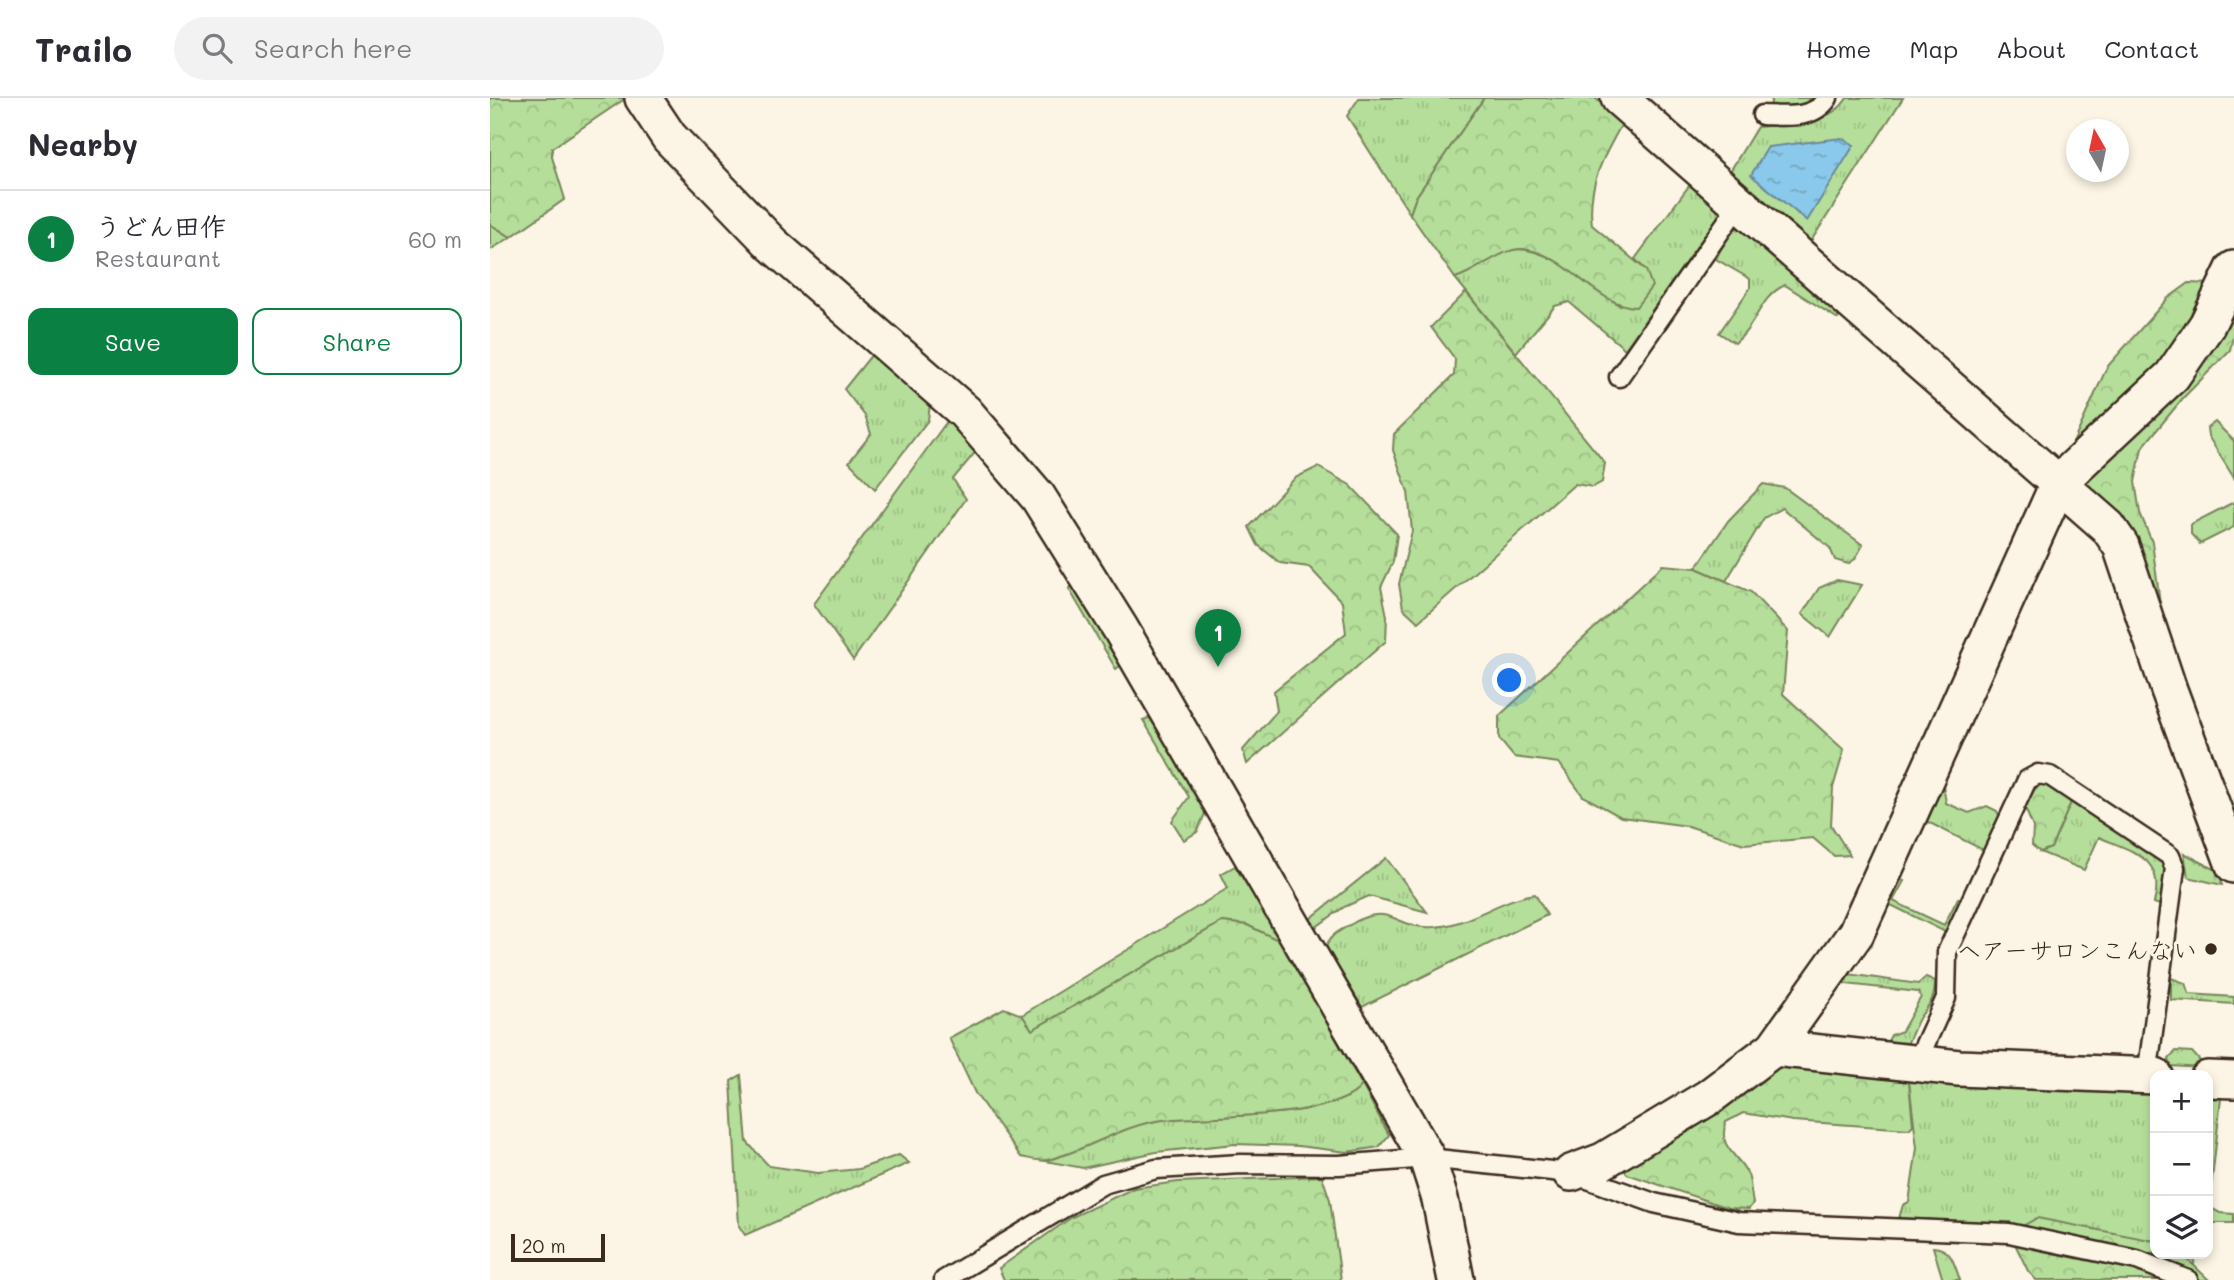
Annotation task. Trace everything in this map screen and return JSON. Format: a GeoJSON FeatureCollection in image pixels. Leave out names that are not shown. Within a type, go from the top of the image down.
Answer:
{"type":"FeatureCollection","features":[{"type":"Feature","properties":{"kind":"street"},"geometry":{"type":"LineString","coordinates":[[643,98],[669,137],[772,244],[965,412],[1038,497],[1120,628],[1427,1158],[1440,1199],[1456,1280]]}},
{"type":"Feature","properties":{"kind":"street"},"geometry":{"type":"LineString","coordinates":[[1624,100],[2108,527],[2122,546],[2169,690],[2234,865]]}},
{"type":"Feature","properties":{"kind":"street"},"geometry":{"type":"LineString","coordinates":[[1571,1173],[1603,1161],[1709,1097],[1774,1048],[1856,933],[2059,482],[2172,376],[2207,325],[2234,269]]}},
{"type":"Feature","properties":{"kind":"street"},"geometry":{"type":"LineString","coordinates":[[1774,1048],[1916,1064],[2150,1076]]}},
{"type":"Feature","properties":{"kind":"street"},"geometry":{"type":"LineString","coordinates":[[2213,1079],[2234,1080]]}},
{"type":"Feature","properties":{"kind":"lane"},"geometry":{"type":"LineString","coordinates":[[1762,115],[1800,117],[1824,104],[1828,98]]}},
{"type":"Feature","properties":{"kind":"lane"},"geometry":{"type":"LineString","coordinates":[[1619,377],[1740,203]]}},
{"type":"Feature","properties":{"kind":"lane"},"geometry":{"type":"LineString","coordinates":[[1916,1064],[1946,998],[1947,952],[2027,780],[2038,774],[2050,776],[2170,856],[2175,867],[2152,1070]]}},
{"type":"Feature","properties":{"kind":"lane"},"geometry":{"type":"LineString","coordinates":[[943,1280],[1103,1185],[1156,1168],[1241,1164],[1339,1165],[1427,1158],[1571,1173],[1654,1203],[1739,1222],[2009,1233],[2137,1261],[2188,1280]]}},
{"type":"Feature","properties":{"kind":"green space"},"geometry":{"type":"Polygon","coordinates":[[[490,98],[626,98],[552,148],[552,157],[565,199],[511,237],[490,224],[490,98]]]}},
{"type":"Feature","properties":{"kind":"green space"},"geometry":{"type":"Polygon","coordinates":[[[1359,98],[1484,98],[1416,197],[1410,214],[1347,116],[1359,98]]]}},
{"type":"Feature","properties":{"kind":"green space"},"geometry":{"type":"Polygon","coordinates":[[[1484,98],[1595,98],[1623,122],[1598,172],[1591,211],[1592,225],[1646,270],[1652,286],[1636,307],[1607,298],[1553,259],[1523,249],[1507,252],[1455,278],[1410,214],[1416,197],[1484,98]]]}},
{"type":"Feature","properties":{"kind":"green space"},"geometry":{"type":"Polygon","coordinates":[[[1772,98],[1814,98],[1798,106],[1770,106],[1772,98]]]}},
{"type":"Feature","properties":{"kind":"green space"},"geometry":{"type":"Polygon","coordinates":[[[1847,98],[1903,98],[1809,244],[1726,178],[1757,127],[1819,119],[1830,114],[1847,98]]]}},
{"type":"Feature","properties":{"kind":"green space"},"geometry":{"type":"Polygon","coordinates":[[[1694,179],[1726,205],[1625,349],[1569,302],[1555,306],[1516,353],[1455,278],[1500,254],[1521,249],[1551,258],[1582,277],[1620,306],[1646,270],[1635,259],[1694,179]]]}},
{"type":"Feature","properties":{"kind":"green space"},"geometry":{"type":"Polygon","coordinates":[[[490,224],[511,237],[490,250],[490,224]]]}},
{"type":"Feature","properties":{"kind":"green space"},"geometry":{"type":"Polygon","coordinates":[[[1741,226],[1846,308],[1838,319],[1785,285],[1769,297],[1749,328],[1735,343],[1719,333],[1750,288],[1750,279],[1716,259],[1729,232],[1741,226]]]}},
{"type":"Feature","properties":{"kind":"green space"},"geometry":{"type":"Polygon","coordinates":[[[2189,283],[2212,284],[2229,296],[2234,331],[2230,350],[2183,398],[2142,448],[2135,482],[2140,513],[2152,542],[2160,603],[2152,615],[2065,461],[2107,367],[2167,299],[2189,283]]]}},
{"type":"Feature","properties":{"kind":"green space"},"geometry":{"type":"Polygon","coordinates":[[[1466,292],[1605,463],[1602,482],[1593,487],[1575,484],[1418,622],[1403,608],[1399,584],[1412,531],[1408,492],[1393,450],[1394,434],[1454,375],[1455,359],[1431,327],[1466,292]]]}},
{"type":"Feature","properties":{"kind":"green space"},"geometry":{"type":"Polygon","coordinates":[[[873,353],[930,404],[928,420],[875,489],[849,462],[871,434],[865,416],[844,389],[873,353]]]}},
{"type":"Feature","properties":{"kind":"green space"},"geometry":{"type":"Polygon","coordinates":[[[948,420],[978,449],[953,479],[966,499],[853,660],[814,604],[948,420]]]}},
{"type":"Feature","properties":{"kind":"green space"},"geometry":{"type":"Polygon","coordinates":[[[2215,422],[2234,441],[2234,478],[2208,436],[2207,428],[2215,422]]]}},
{"type":"Feature","properties":{"kind":"green space"},"geometry":{"type":"Polygon","coordinates":[[[1318,467],[1350,485],[1397,534],[1393,562],[1381,587],[1387,616],[1386,641],[1247,764],[1243,750],[1277,711],[1274,691],[1346,633],[1342,602],[1309,567],[1280,563],[1258,545],[1249,527],[1295,478],[1318,467]]]}},
{"type":"Feature","properties":{"kind":"green space"},"geometry":{"type":"Polygon","coordinates":[[[1763,484],[1785,488],[1863,545],[1855,559],[1848,564],[1835,560],[1830,548],[1782,508],[1764,518],[1726,581],[1696,568],[1728,521],[1763,484]]]}},
{"type":"Feature","properties":{"kind":"green space"},"geometry":{"type":"Polygon","coordinates":[[[2234,502],[2234,527],[2200,544],[2191,534],[2191,524],[2234,502]]]}},
{"type":"Feature","properties":{"kind":"green space"},"geometry":{"type":"Polygon","coordinates":[[[1663,565],[1696,568],[1751,592],[1788,631],[1783,694],[1844,750],[1833,788],[1831,825],[1850,855],[1834,856],[1813,838],[1744,844],[1688,826],[1621,817],[1583,796],[1559,763],[1514,757],[1499,739],[1499,716],[1663,565]]]}},
{"type":"Feature","properties":{"kind":"green space"},"geometry":{"type":"Polygon","coordinates":[[[1837,580],[1862,585],[1830,637],[1802,614],[1819,588],[1837,580]]]}},
{"type":"Feature","properties":{"kind":"green space"},"geometry":{"type":"Polygon","coordinates":[[[1075,583],[1125,662],[1116,669],[1069,589],[1075,583]]]}},
{"type":"Feature","properties":{"kind":"green space"},"geometry":{"type":"Polygon","coordinates":[[[1151,717],[1207,809],[1197,832],[1184,840],[1172,821],[1189,797],[1143,720],[1151,717]]]}},
{"type":"Feature","properties":{"kind":"green space"},"geometry":{"type":"Polygon","coordinates":[[[2042,784],[2052,786],[2072,800],[2051,848],[2040,852],[2032,845],[2033,827],[2025,808],[2034,790],[2042,784]]]}},
{"type":"Feature","properties":{"kind":"green space"},"geometry":{"type":"Polygon","coordinates":[[[1935,785],[1943,785],[1946,803],[1969,813],[1987,806],[1997,811],[2000,817],[1983,850],[1920,818],[1935,785]]]}},
{"type":"Feature","properties":{"kind":"green space"},"geometry":{"type":"Polygon","coordinates":[[[2072,800],[2157,858],[2166,867],[2163,906],[2154,903],[2155,875],[2151,866],[2143,858],[2123,847],[2099,837],[2084,870],[2040,852],[2051,848],[2072,800]]]}},
{"type":"Feature","properties":{"kind":"green space"},"geometry":{"type":"Polygon","coordinates":[[[2184,853],[2220,872],[2222,885],[2188,877],[2184,853]]]}},
{"type":"Feature","properties":{"kind":"green space"},"geometry":{"type":"Polygon","coordinates":[[[1386,858],[1427,912],[1369,896],[1344,907],[1316,927],[1310,919],[1386,858]]]}},
{"type":"Feature","properties":{"kind":"green space"},"geometry":{"type":"Polygon","coordinates":[[[1235,866],[1282,942],[1247,925],[1222,922],[1032,1030],[1022,1015],[1228,888],[1221,874],[1235,866]]]}},
{"type":"Feature","properties":{"kind":"green space"},"geometry":{"type":"Polygon","coordinates":[[[1899,879],[1904,881],[1893,901],[1944,925],[1958,898],[1962,899],[1947,933],[1887,903],[1899,879]]]}},
{"type":"Feature","properties":{"kind":"green space"},"geometry":{"type":"Polygon","coordinates":[[[1535,894],[1547,915],[1362,1007],[1326,947],[1338,932],[1374,915],[1384,915],[1421,927],[1434,927],[1460,922],[1509,901],[1535,894]]]}},
{"type":"Feature","properties":{"kind":"green space"},"geometry":{"type":"Polygon","coordinates":[[[1222,922],[1247,925],[1282,942],[1362,1085],[1348,1096],[1327,1105],[1270,1114],[1163,1120],[1118,1132],[1076,1151],[1047,1160],[1021,1157],[975,1093],[949,1038],[1004,1008],[1022,1015],[1032,1030],[1222,922]]]}},
{"type":"Feature","properties":{"kind":"green space"},"geometry":{"type":"Polygon","coordinates":[[[1848,974],[1918,984],[1926,977],[1935,981],[1931,1001],[1904,1049],[1893,1051],[1887,1043],[1891,1035],[1902,1031],[1921,997],[1918,992],[1837,983],[1806,1020],[1808,1044],[1795,1040],[1793,1032],[1834,978],[1848,974]]]}},
{"type":"Feature","properties":{"kind":"green space"},"geometry":{"type":"Polygon","coordinates":[[[2171,978],[2185,983],[2189,994],[2234,997],[2234,1004],[2171,1000],[2171,978]]]}},
{"type":"Feature","properties":{"kind":"green space"},"geometry":{"type":"Polygon","coordinates":[[[2176,1051],[2192,1052],[2202,1063],[2234,1070],[2171,1066],[2169,1059],[2176,1051]]]}},
{"type":"Feature","properties":{"kind":"green space"},"geometry":{"type":"Polygon","coordinates":[[[1770,1057],[1908,1073],[1913,1125],[1909,1129],[1793,1121],[1743,1113],[1726,1122],[1724,1139],[1748,1175],[1753,1203],[1749,1209],[1728,1208],[1627,1174],[1621,1165],[1770,1057]]]}},
{"type":"Feature","properties":{"kind":"green space"},"geometry":{"type":"Polygon","coordinates":[[[1908,1073],[2150,1086],[2150,1256],[2138,1251],[2009,1224],[1899,1218],[1903,1205],[1909,1202],[1917,1148],[1908,1073]]]}},
{"type":"Feature","properties":{"kind":"green space"},"geometry":{"type":"Polygon","coordinates":[[[741,1075],[747,1142],[769,1166],[818,1173],[859,1169],[899,1155],[909,1163],[745,1235],[739,1226],[731,1081],[741,1075]]]}},
{"type":"Feature","properties":{"kind":"green space"},"geometry":{"type":"Polygon","coordinates":[[[1362,1085],[1389,1135],[1379,1147],[1347,1152],[1298,1146],[1235,1144],[1156,1152],[1083,1168],[1045,1161],[1102,1137],[1146,1123],[1300,1110],[1327,1105],[1348,1097],[1362,1085]]]}},
{"type":"Feature","properties":{"kind":"green space"},"geometry":{"type":"Polygon","coordinates":[[[2213,1088],[2222,1089],[2213,1171],[2213,1088]]]}},
{"type":"Feature","properties":{"kind":"green space"},"geometry":{"type":"Polygon","coordinates":[[[1322,1176],[1330,1200],[1341,1280],[1004,1280],[999,1268],[1072,1217],[1134,1188],[1178,1182],[1322,1176]]]}},
{"type":"Feature","properties":{"kind":"green space"},"geometry":{"type":"Polygon","coordinates":[[[2213,1209],[2220,1213],[2234,1214],[2234,1223],[2213,1223],[2213,1209]]]}},
{"type":"Feature","properties":{"kind":"green space"},"geometry":{"type":"Polygon","coordinates":[[[2037,1218],[2150,1240],[2150,1259],[2187,1259],[2209,1280],[2036,1280],[2028,1271],[2014,1242],[2021,1227],[2037,1218]]]}},
{"type":"Feature","properties":{"kind":"green space"},"geometry":{"type":"Polygon","coordinates":[[[1933,1247],[1948,1254],[1960,1280],[1943,1280],[1933,1247]]]}},
{"type":"Feature","properties":{"kind":"green space"},"geometry":{"type":"Polygon","coordinates":[[[2158,1259],[2195,1259],[2192,1273],[2158,1259]]]}},
{"type":"Feature","properties":{"kind":"water"},"geometry":{"type":"Polygon","coordinates":[[[1842,138],[1854,145],[1807,221],[1751,175],[1768,147],[1842,138]]]}},
{"type":"Feature","properties":{"kind":"place","name":"うどん田作"},"geometry":{"type":"Point","coordinates":[1218,667]}},
{"type":"Feature","properties":{"kind":"place","name":"ヘアーサロンこんない"},"geometry":{"type":"Point","coordinates":[2211,949]}}]}
